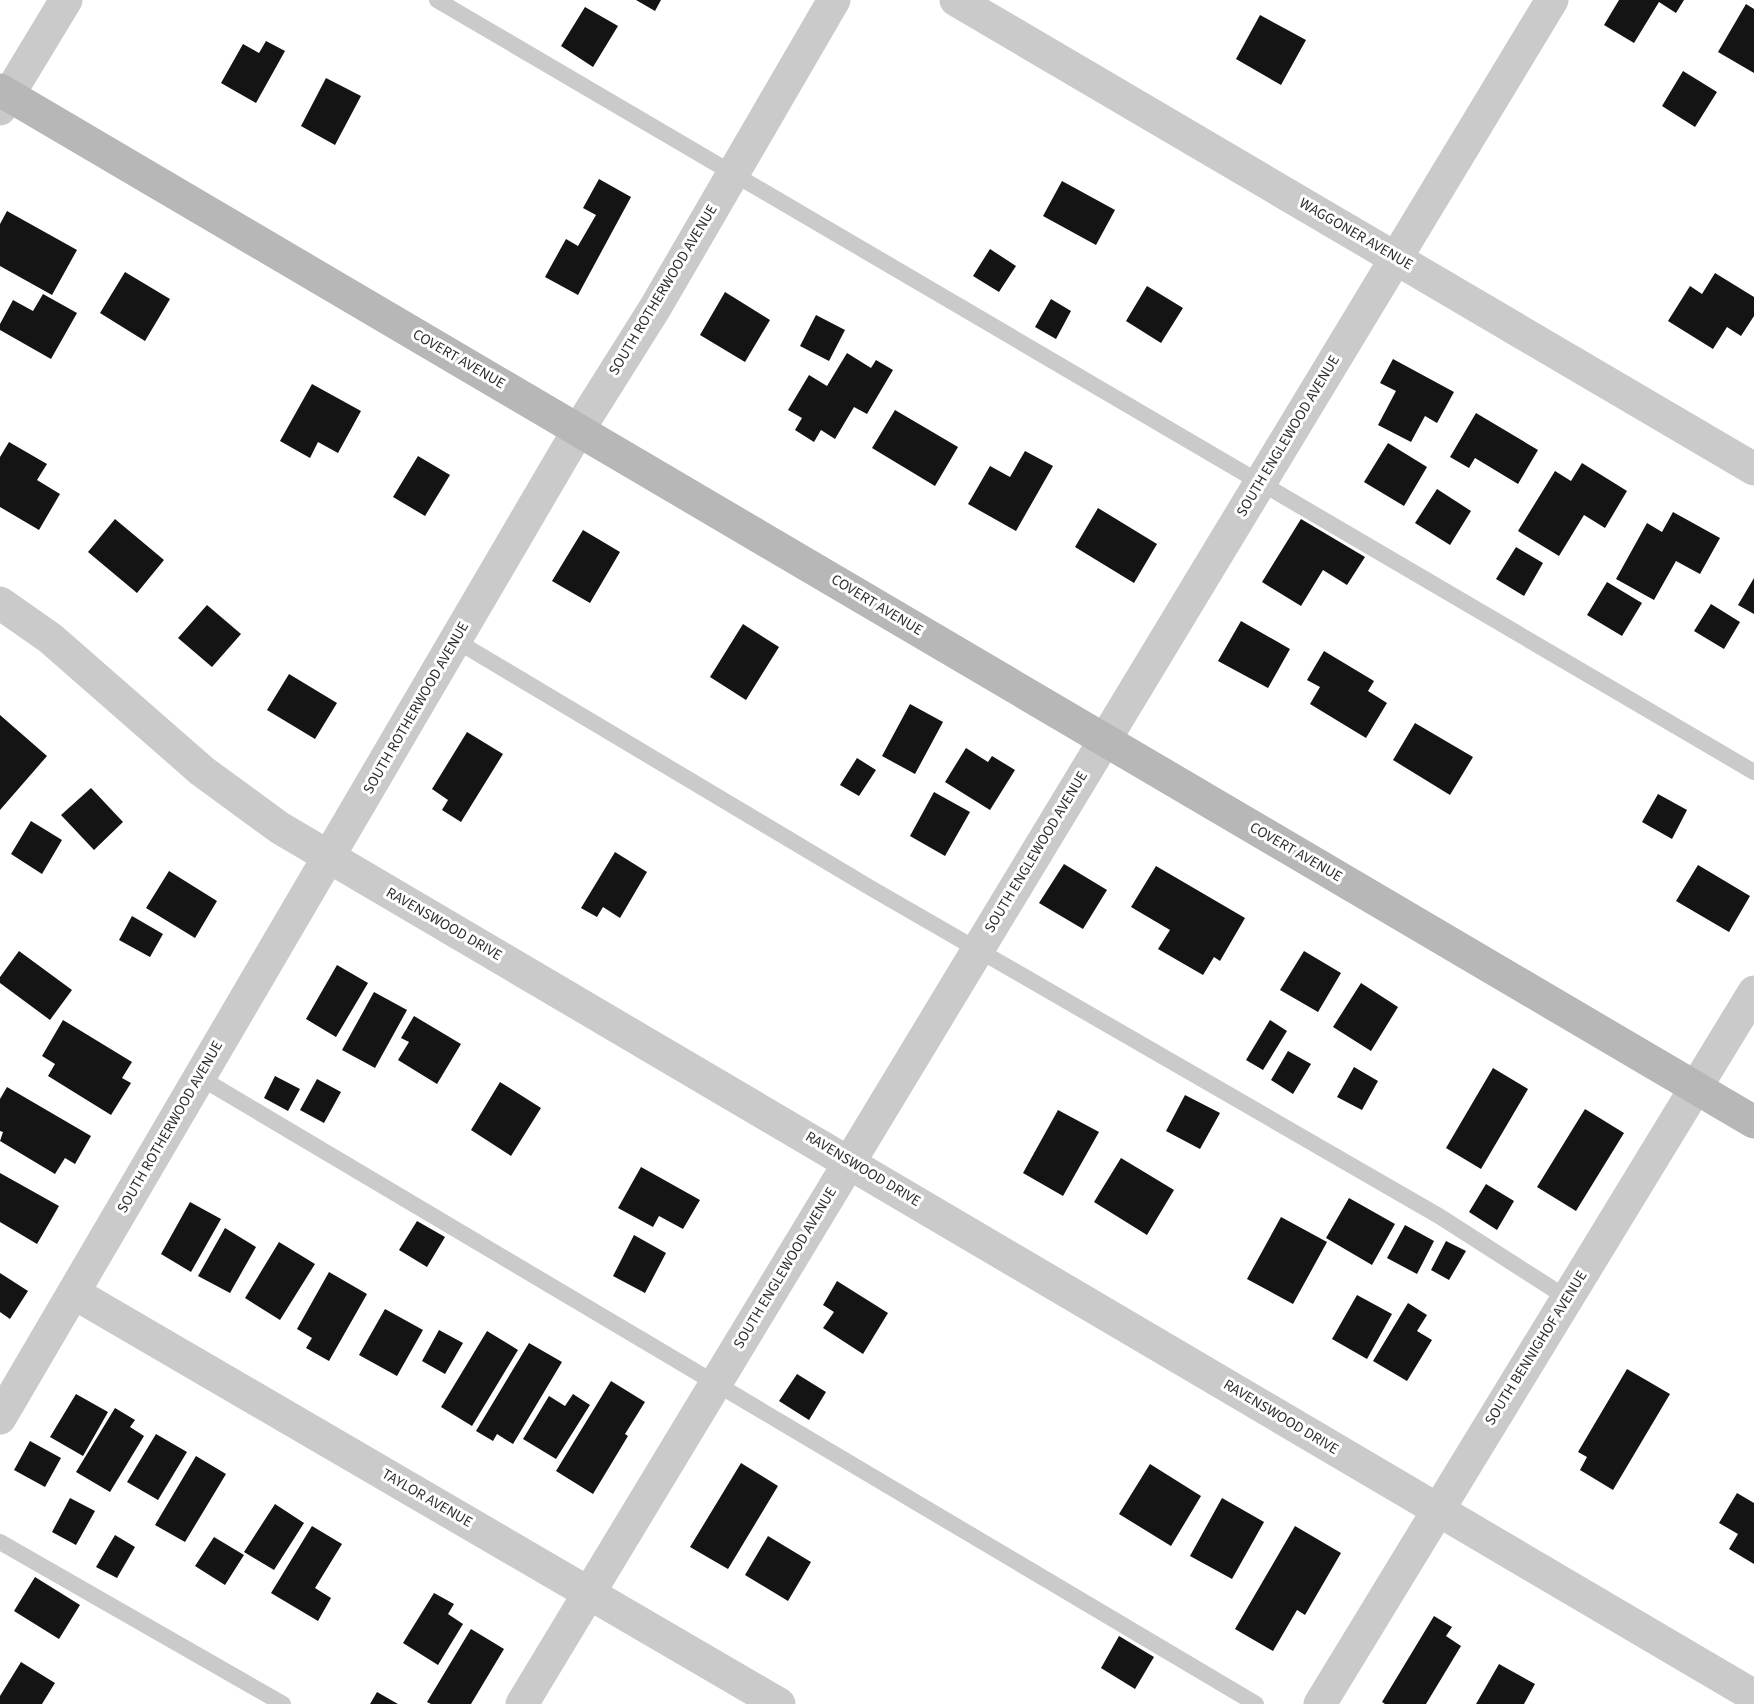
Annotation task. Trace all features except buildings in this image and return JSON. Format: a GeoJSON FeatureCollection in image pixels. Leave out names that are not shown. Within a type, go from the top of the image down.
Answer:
{"type":"FeatureCollection","features":[{"type":"Feature","properties":{"kind":"main road","name":"COVERT AVENUE"},"geometry":{"type":"LineString","coordinates":[[3,98],[579,429],[1754,1122]]}},
{"type":"Feature","properties":{"kind":"street"},"geometry":{"type":"LineString","coordinates":[[3,98],[66,0]]}},
{"type":"Feature","properties":{"kind":"street","name":"SOUTH ROTHERWOOD AVENUE"},"geometry":{"type":"LineString","coordinates":[[0,1418],[579,429],[655,308],[834,0]]}},
{"type":"Feature","properties":{"kind":"street","name":"WAGGONER AVENUE"},"geometry":{"type":"LineString","coordinates":[[956,0],[1754,469]]}},
{"type":"Feature","properties":{"kind":"street","name":"SOUTH ENGLEWOOD AVENUE"},"geometry":{"type":"LineString","coordinates":[[522,1704],[1552,0]]}},
{"type":"Feature","properties":{"kind":"street","name":"RAVENSWOOD DRIVE"},"geometry":{"type":"LineString","coordinates":[[0,603],[83,664],[202,771],[280,828],[1754,1696]]}},
{"type":"Feature","properties":{"kind":"street","name":"SOUTH BENNIGHOF AVENUE"},"geometry":{"type":"LineString","coordinates":[[1320,1704],[1567,1298],[1698,1088],[1754,992]]}},
{"type":"Feature","properties":{"kind":"street","name":"TAYLOR AVENUE"},"geometry":{"type":"LineString","coordinates":[[74,1293],[590,1592],[778,1704]]}},
{"type":"Feature","properties":{"kind":"lane"},"geometry":{"type":"LineString","coordinates":[[437,0],[1754,772]]}},
{"type":"Feature","properties":{"kind":"lane"},"geometry":{"type":"LineString","coordinates":[[455,640],[977,950],[1439,1216],[1567,1298]]}},
{"type":"Feature","properties":{"kind":"lane"},"geometry":{"type":"LineString","coordinates":[[199,1077],[1256,1704]]}},
{"type":"Feature","properties":{"kind":"lane"},"geometry":{"type":"LineString","coordinates":[[0,1542],[283,1704]]}}]}
